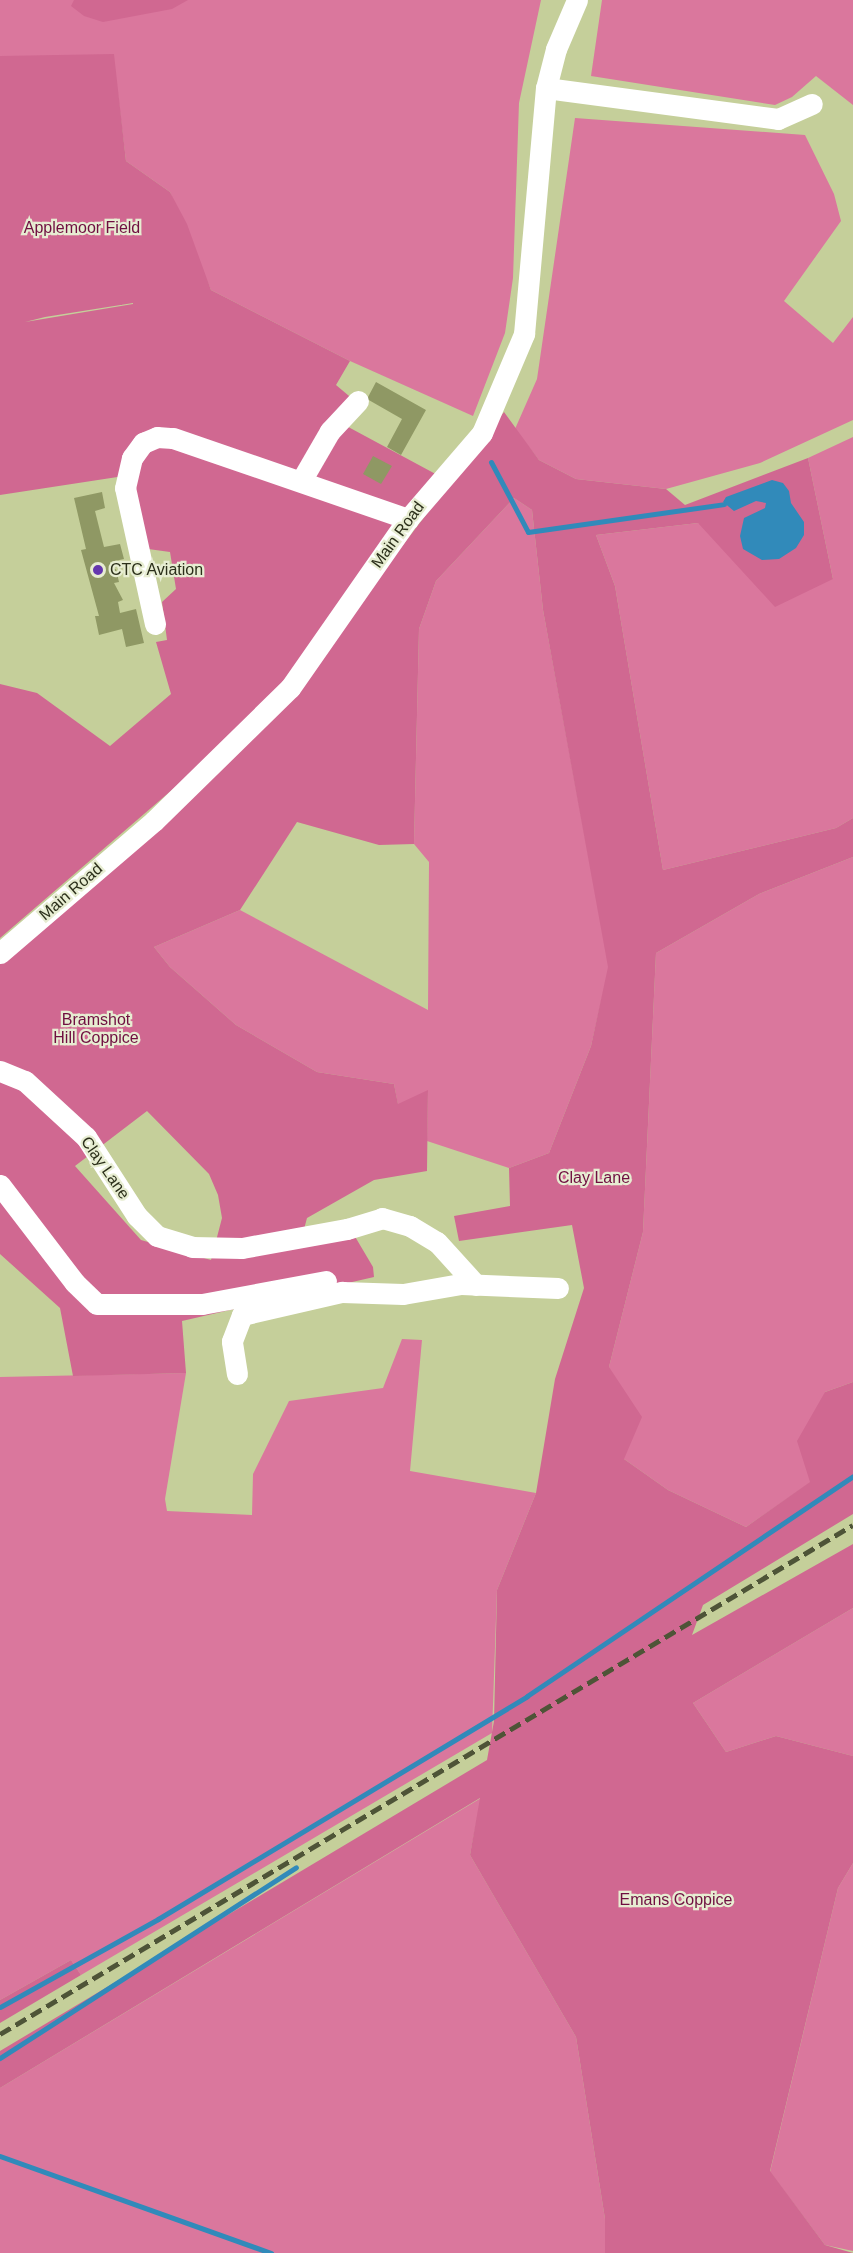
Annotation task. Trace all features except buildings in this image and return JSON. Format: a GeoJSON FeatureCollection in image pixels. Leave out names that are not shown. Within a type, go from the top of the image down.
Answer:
{"type":"FeatureCollection","features":[{"type":"Feature","properties":{"kind":"street","name":"Main Road"},"geometry":{"type":"LineString","coordinates":[[0,953],[154,821],[290,688],[408,519],[482,433],[524,334],[546,88],[556,50],[577,0]]}},
{"type":"Feature","properties":{"kind":"street"},"geometry":{"type":"LineString","coordinates":[[546,88],[778,119],[812,104]]}},
{"type":"Feature","properties":{"kind":"street"},"geometry":{"type":"LineString","coordinates":[[302,481],[330,431],[358,401]]}},
{"type":"Feature","properties":{"kind":"street"},"geometry":{"type":"LineString","coordinates":[[155,624],[125,488],[132,458],[143,443],[157,437],[173,438],[408,519]]}},
{"type":"Feature","properties":{"kind":"street","name":"Clay Lane"},"geometry":{"type":"LineString","coordinates":[[0,1071],[25,1081],[86,1137],[137,1216],[157,1236],[192,1247],[242,1248],[347,1229],[382,1218],[410,1226],[437,1242],[476,1285]]}},
{"type":"Feature","properties":{"kind":"street"},"geometry":{"type":"LineString","coordinates":[[0,1185],[75,1283],[97,1304],[202,1304],[326,1281]]}},
{"type":"Feature","properties":{"kind":"street"},"geometry":{"type":"LineString","coordinates":[[237,1374],[232,1341],[242,1315],[342,1292],[403,1294],[476,1285],[558,1288]]}},
{"type":"Feature","properties":{"kind":"shaded area"},"geometry":{"type":"Polygon","coordinates":[[[0,0],[541,0],[519,103],[513,278],[505,333],[473,416],[350,361],[211,290],[170,192],[126,161],[118,95],[0,103],[0,0]]]}},
{"type":"Feature","properties":{"kind":"shaded area"},"geometry":{"type":"Polygon","coordinates":[[[602,0],[853,0],[853,105],[816,76],[792,97],[775,105],[591,76],[602,0]]]}},
{"type":"Feature","properties":{"kind":"shaded area"},"geometry":{"type":"Polygon","coordinates":[[[575,118],[805,135],[834,194],[841,221],[784,301],[833,343],[853,317],[853,420],[760,463],[666,489],[576,479],[539,460],[515,429],[537,379],[575,118]]]}},
{"type":"Feature","properties":{"kind":"shaded area"},"geometry":{"type":"Polygon","coordinates":[[[853,437],[853,818],[836,828],[663,870],[615,586],[596,535],[698,523],[833,579],[808,458],[853,437]]]}},
{"type":"Feature","properties":{"kind":"shaded area"},"geometry":{"type":"Polygon","coordinates":[[[514,498],[532,510],[543,610],[609,967],[591,1046],[549,1153],[509,1168],[427,1141],[428,1091],[398,1105],[394,1084],[317,1072],[236,1025],[170,967],[154,947],[240,910],[428,1010],[429,862],[414,844],[419,629],[436,581],[514,498]]]}},
{"type":"Feature","properties":{"kind":"shaded area"},"geometry":{"type":"Polygon","coordinates":[[[853,857],[853,1382],[825,1392],[811,1482],[746,1527],[668,1490],[624,1459],[609,1367],[643,1232],[656,953],[759,894],[853,857]]]}},
{"type":"Feature","properties":{"kind":"shaded area"},"geometry":{"type":"Polygon","coordinates":[[[402,1339],[422,1340],[410,1471],[536,1493],[497,1590],[492,1733],[81,1975],[71,1960],[0,2000],[0,1377],[186,1373],[165,1499],[167,1511],[252,1515],[253,1474],[289,1401],[383,1388],[402,1339]]]}},
{"type":"Feature","properties":{"kind":"shaded area"},"geometry":{"type":"Polygon","coordinates":[[[853,1608],[853,1756],[776,1736],[726,1752],[693,1703],[853,1608]]]}},
{"type":"Feature","properties":{"kind":"shaded area"},"geometry":{"type":"Polygon","coordinates":[[[481,1798],[470,1855],[576,2037],[605,2219],[605,2253],[0,2253],[0,2088],[481,1798]]]}},
{"type":"Feature","properties":{"kind":"shaded area"},"geometry":{"type":"Polygon","coordinates":[[[853,1863],[853,2251],[825,2245],[770,2172],[838,1888],[853,1863]]]}},
{"type":"Feature","properties":{"kind":"green space"},"geometry":{"type":"Polygon","coordinates":[[[74,0],[188,0],[172,9],[103,22],[84,16],[71,6],[74,0]]]}},
{"type":"Feature","properties":{"kind":"green space"},"geometry":{"type":"Polygon","coordinates":[[[114,54],[126,161],[170,192],[187,224],[211,290],[350,361],[336,385],[355,401],[339,422],[443,478],[400,549],[504,412],[539,460],[576,479],[666,489],[685,505],[808,458],[833,579],[775,607],[698,523],[596,535],[615,586],[663,870],[836,828],[853,818],[853,857],[759,894],[656,953],[643,1232],[609,1367],[642,1417],[624,1459],[668,1490],[746,1527],[810,1482],[797,1441],[825,1392],[853,1382],[853,1514],[703,1605],[692,1635],[853,1544],[853,1608],[693,1703],[726,1752],[776,1736],[853,1756],[853,1863],[838,1888],[770,2171],[825,2245],[853,2253],[605,2253],[605,2219],[576,2037],[470,1855],[480,1798],[0,2088],[0,2051],[487,1760],[494,1721],[497,1590],[536,1493],[555,1379],[584,1288],[572,1225],[459,1241],[454,1216],[510,1206],[509,1168],[549,1153],[591,1046],[608,967],[543,610],[532,510],[514,498],[436,581],[419,629],[414,844],[379,845],[297,822],[240,910],[154,947],[170,967],[236,1025],[317,1072],[394,1084],[398,1104],[428,1090],[427,1171],[374,1180],[307,1218],[303,1233],[347,1223],[373,1267],[374,1277],[182,1321],[186,1373],[73,1376],[60,1308],[0,1254],[0,942],[112,858],[252,721],[0,938],[0,684],[37,693],[110,746],[171,694],[156,642],[167,640],[162,602],[176,589],[170,552],[141,548],[124,476],[0,495],[0,56],[114,54]],[[133,304],[45,317],[25,322],[133,304]],[[147,1111],[75,1166],[141,1240],[211,1260],[222,1218],[218,1195],[209,1174],[147,1111]]]}},
{"type":"Feature","properties":{"kind":"green space"},"geometry":{"type":"Polygon","coordinates":[[[71,1960],[81,1975],[0,2023],[0,2000],[71,1960]]]}},
{"type":"Feature","properties":{"kind":"water"},"geometry":{"type":"Polygon","coordinates":[[[772,480],[783,483],[789,491],[791,503],[804,522],[804,535],[796,548],[779,559],[762,560],[743,549],[740,536],[744,518],[765,508],[766,503],[756,501],[734,511],[723,502],[726,497],[772,480]]]}},
{"type":"Feature","properties":{"kind":"waterway"},"geometry":{"type":"LineString","coordinates":[[491,462],[528,532],[724,504]]}},
{"type":"Feature","properties":{"kind":"waterway"},"geometry":{"type":"LineString","coordinates":[[0,2007],[158,1919],[527,1696],[853,1476]]}},
{"type":"Feature","properties":{"kind":"waterway"},"geometry":{"type":"LineString","coordinates":[[0,2058],[296,1867]]}},
{"type":"Feature","properties":{"kind":"waterway"},"geometry":{"type":"LineString","coordinates":[[0,2156],[271,2253]]}},
{"type":"Feature","properties":{"kind":"railway"},"geometry":{"type":"LineString","coordinates":[[0,2034],[853,1525]]}},
{"type":"Feature","properties":{"kind":"place","name":"CTC Aviation"},"geometry":{"type":"Point","coordinates":[98,570]}},
{"type":"Feature","properties":{"kind":"park label","name":"Applemoor Field"},"geometry":{"type":"Point","coordinates":[82,228]}},
{"type":"Feature","properties":{"kind":"park label","name":"Bramshot Hill Coppice"},"geometry":{"type":"Point","coordinates":[96,1029]}},
{"type":"Feature","properties":{"kind":"park label","name":"Emans Coppice"},"geometry":{"type":"Point","coordinates":[676,1900]}}]}
